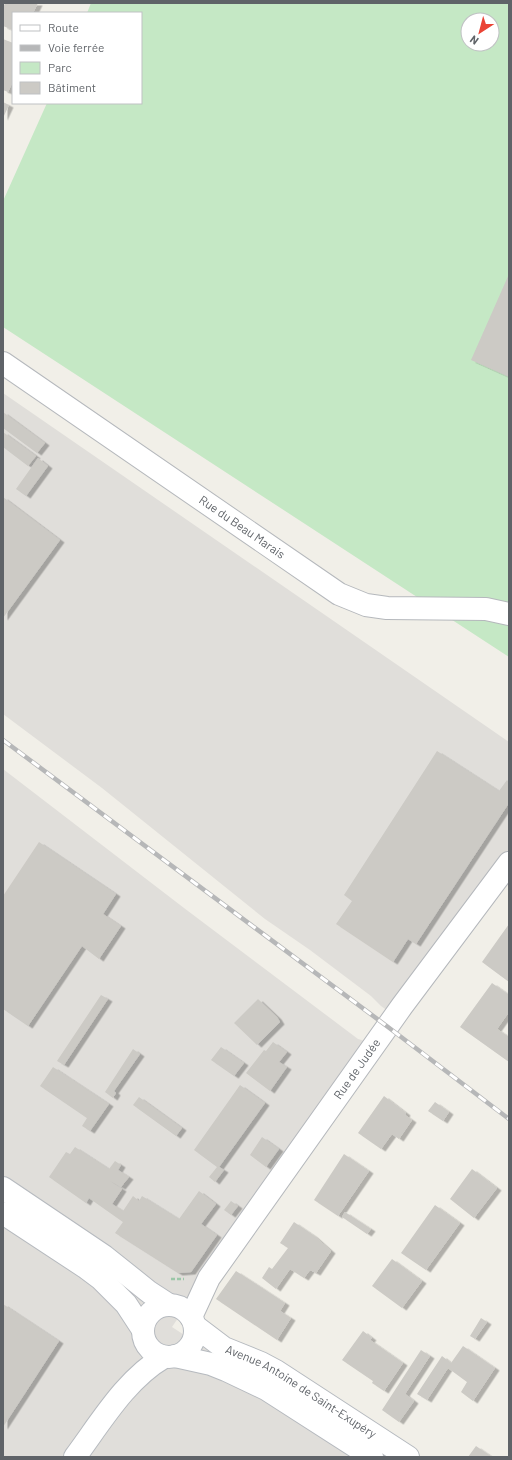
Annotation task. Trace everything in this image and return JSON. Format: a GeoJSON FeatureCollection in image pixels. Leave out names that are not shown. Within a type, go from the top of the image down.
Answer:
{"type":"FeatureCollection","features":[{"type":"Feature","properties":{"kind":"main road","name":"Rue du Beau Marais"},"geometry":{"type":"LineString","coordinates":[[3,363],[339,594],[366,605],[387,608],[486,609],[509,614]]}},
{"type":"Feature","properties":{"kind":"main road","name":"Rue de Judée"},"geometry":{"type":"LineString","coordinates":[[183,1313],[402,1006],[509,863]]}},
{"type":"Feature","properties":{"kind":"main road","name":"Avenue Antoine de Saint-Exupéry"},"geometry":{"type":"LineString","coordinates":[[3,1188],[104,1256],[149,1292],[183,1313],[218,1345],[276,1371],[408,1457]]}},
{"type":"Feature","properties":{"kind":"main road"},"geometry":{"type":"LineString","coordinates":[[3,1213],[101,1279],[126,1304],[144,1335],[147,1346],[155,1353],[170,1356]]}},
{"type":"Feature","properties":{"kind":"main road"},"geometry":{"type":"LineString","coordinates":[[75,1457],[130,1383],[153,1363],[170,1356],[182,1354],[191,1345],[194,1338],[183,1313],[162,1306],[151,1312],[146,1318],[139,1360],[130,1383]]}},
{"type":"Feature","properties":{"kind":"main road","name":"Avenue Antoine de Saint-Exupéry"},"geometry":{"type":"LineString","coordinates":[[170,1356],[211,1364],[266,1389],[372,1457]]}},
{"type":"Feature","properties":{"kind":"path"},"geometry":{"type":"LineString","coordinates":[[170,1279],[185,1279]]}},
{"type":"Feature","properties":{"kind":"shaded area"},"geometry":{"type":"Polygon","coordinates":[[[3,393],[509,742],[509,853],[395,1016],[310,950],[265,919],[102,788],[3,714],[3,393]]]}},
{"type":"Feature","properties":{"kind":"shaded area"},"geometry":{"type":"Polygon","coordinates":[[[3,769],[358,1039],[365,1041],[172,1327],[224,1361],[300,1397],[388,1457],[3,1457],[3,769]]]}},
{"type":"Feature","properties":{"kind":"green space"},"geometry":{"type":"Polygon","coordinates":[[[91,3],[509,3],[509,657],[3,327],[3,201],[47,104],[142,104],[142,12],[87,12],[91,3]]]}},
{"type":"Feature","properties":{"kind":"building"},"geometry":{"type":"Polygon","coordinates":[[[5,3],[38,3],[34,12],[12,12],[12,30],[3,26],[3,8],[5,3]]]}},
{"type":"Feature","properties":{"kind":"building"},"geometry":{"type":"Polygon","coordinates":[[[3,39],[12,43],[12,83],[8,92],[3,90],[3,39]]]}},
{"type":"Feature","properties":{"kind":"building"},"geometry":{"type":"Polygon","coordinates":[[[3,102],[9,105],[3,118],[3,102]]]}},
{"type":"Feature","properties":{"kind":"building"},"geometry":{"type":"Polygon","coordinates":[[[509,274],[509,377],[471,360],[509,274]]]}},
{"type":"Feature","properties":{"kind":"building"},"geometry":{"type":"Polygon","coordinates":[[[3,412],[45,443],[37,453],[3,428],[3,412]]]}},
{"type":"Feature","properties":{"kind":"building"},"geometry":{"type":"Polygon","coordinates":[[[3,432],[36,456],[28,466],[3,447],[3,432]]]}},
{"type":"Feature","properties":{"kind":"building"},"geometry":{"type":"Polygon","coordinates":[[[38,458],[48,466],[26,496],[16,489],[38,458]]]}},
{"type":"Feature","properties":{"kind":"building"},"geometry":{"type":"Polygon","coordinates":[[[3,497],[60,540],[3,618],[3,497]]]}},
{"type":"Feature","properties":{"kind":"building"},"geometry":{"type":"Polygon","coordinates":[[[437,751],[499,791],[507,780],[509,782],[509,803],[416,944],[408,939],[393,962],[336,924],[352,901],[344,895],[437,751]]]}},
{"type":"Feature","properties":{"kind":"building"},"geometry":{"type":"Polygon","coordinates":[[[39,842],[116,894],[103,914],[121,926],[99,959],[82,946],[28,1026],[3,1009],[3,896],[39,842]]]}},
{"type":"Feature","properties":{"kind":"building"},"geometry":{"type":"Polygon","coordinates":[[[509,924],[509,982],[482,962],[509,924]]]}},
{"type":"Feature","properties":{"kind":"building"},"geometry":{"type":"Polygon","coordinates":[[[492,983],[509,995],[509,1012],[497,1029],[509,1037],[509,1062],[460,1027],[492,983]]]}},
{"type":"Feature","properties":{"kind":"building"},"geometry":{"type":"Polygon","coordinates":[[[101,995],[108,999],[64,1065],[57,1061],[101,995]]]}},
{"type":"Feature","properties":{"kind":"building"},"geometry":{"type":"Polygon","coordinates":[[[258,999],[277,1017],[280,1022],[257,1045],[234,1023],[258,999]]]}},
{"type":"Feature","properties":{"kind":"building"},"geometry":{"type":"Polygon","coordinates":[[[273,1042],[287,1052],[279,1062],[287,1067],[270,1091],[246,1073],[264,1050],[266,1051],[273,1042]]]}},
{"type":"Feature","properties":{"kind":"building"},"geometry":{"type":"Polygon","coordinates":[[[221,1047],[244,1063],[234,1076],[211,1060],[221,1047]]]}},
{"type":"Feature","properties":{"kind":"building"},"geometry":{"type":"Polygon","coordinates":[[[133,1049],[140,1054],[114,1091],[116,1093],[113,1098],[105,1092],[133,1049]]]}},
{"type":"Feature","properties":{"kind":"building"},"geometry":{"type":"Polygon","coordinates":[[[53,1067],[109,1104],[90,1131],[82,1126],[87,1118],[40,1086],[53,1067]]]}},
{"type":"Feature","properties":{"kind":"building"},"geometry":{"type":"Polygon","coordinates":[[[240,1085],[265,1103],[219,1167],[224,1170],[215,1182],[209,1177],[217,1167],[194,1150],[240,1085]]]}},
{"type":"Feature","properties":{"kind":"building"},"geometry":{"type":"Polygon","coordinates":[[[384,1096],[406,1113],[405,1115],[412,1120],[399,1139],[392,1134],[381,1149],[358,1133],[384,1096]]]}},
{"type":"Feature","properties":{"kind":"building"},"geometry":{"type":"Polygon","coordinates":[[[139,1097],[182,1128],[176,1136],[133,1105],[139,1097]]]}},
{"type":"Feature","properties":{"kind":"building"},"geometry":{"type":"Polygon","coordinates":[[[435,1102],[449,1112],[443,1121],[428,1111],[435,1102]]]}},
{"type":"Feature","properties":{"kind":"building"},"geometry":{"type":"Polygon","coordinates":[[[262,1137],[279,1149],[266,1167],[250,1155],[262,1137]]]}},
{"type":"Feature","properties":{"kind":"building"},"geometry":{"type":"Polygon","coordinates":[[[75,1147],[109,1169],[115,1161],[121,1165],[118,1170],[129,1177],[121,1187],[110,1181],[122,1189],[112,1204],[123,1211],[133,1196],[139,1201],[142,1196],[179,1219],[199,1191],[216,1204],[201,1224],[217,1235],[191,1272],[178,1273],[115,1233],[123,1222],[89,1198],[86,1203],[49,1177],[66,1152],[70,1154],[75,1147]]]}},
{"type":"Feature","properties":{"kind":"building"},"geometry":{"type":"Polygon","coordinates":[[[344,1154],[369,1171],[338,1216],[314,1200],[344,1154]]]}},
{"type":"Feature","properties":{"kind":"building"},"geometry":{"type":"Polygon","coordinates":[[[472,1169],[497,1188],[474,1218],[450,1199],[472,1169]]]}},
{"type":"Feature","properties":{"kind":"building"},"geometry":{"type":"Polygon","coordinates":[[[231,1201],[238,1206],[231,1215],[224,1210],[231,1201]]]}},
{"type":"Feature","properties":{"kind":"building"},"geometry":{"type":"Polygon","coordinates":[[[435,1205],[460,1223],[426,1270],[401,1253],[435,1205]]]}},
{"type":"Feature","properties":{"kind":"building"},"geometry":{"type":"Polygon","coordinates":[[[345,1212],[371,1229],[367,1234],[342,1217],[345,1212]]]}},
{"type":"Feature","properties":{"kind":"building"},"geometry":{"type":"Polygon","coordinates":[[[294,1222],[313,1235],[331,1251],[316,1273],[310,1270],[304,1278],[290,1269],[276,1289],[262,1278],[269,1267],[272,1269],[288,1248],[280,1243],[294,1222]]]}},
{"type":"Feature","properties":{"kind":"building"},"geometry":{"type":"Polygon","coordinates":[[[392,1259],[422,1281],[402,1308],[372,1286],[392,1259]]]}},
{"type":"Feature","properties":{"kind":"building"},"geometry":{"type":"Polygon","coordinates":[[[236,1271],[285,1303],[280,1311],[291,1318],[277,1340],[216,1299],[236,1271]]]}},
{"type":"Feature","properties":{"kind":"building"},"geometry":{"type":"Polygon","coordinates":[[[3,1304],[59,1341],[3,1427],[3,1304]]]}},
{"type":"Feature","properties":{"kind":"building"},"geometry":{"type":"Polygon","coordinates":[[[481,1318],[487,1322],[475,1339],[470,1336],[481,1318]]]}},
{"type":"Feature","properties":{"kind":"building"},"geometry":{"type":"Polygon","coordinates":[[[363,1331],[372,1338],[370,1340],[403,1363],[384,1391],[372,1383],[373,1381],[342,1360],[363,1331]]]}},
{"type":"Feature","properties":{"kind":"building"},"geometry":{"type":"Polygon","coordinates":[[[463,1346],[495,1368],[473,1401],[461,1392],[467,1382],[448,1368],[427,1400],[417,1394],[442,1356],[451,1363],[463,1346]]]}},
{"type":"Feature","properties":{"kind":"building"},"geometry":{"type":"Polygon","coordinates":[[[421,1350],[430,1356],[405,1394],[414,1401],[399,1422],[382,1410],[421,1350]]]}},
{"type":"Feature","properties":{"kind":"building"},"geometry":{"type":"Polygon","coordinates":[[[476,1446],[492,1457],[468,1457],[476,1446]]]}},
{"type":"Feature","properties":{"kind":"railway"},"geometry":{"type":"LineString","coordinates":[[3,740],[509,1119]]}}]}
